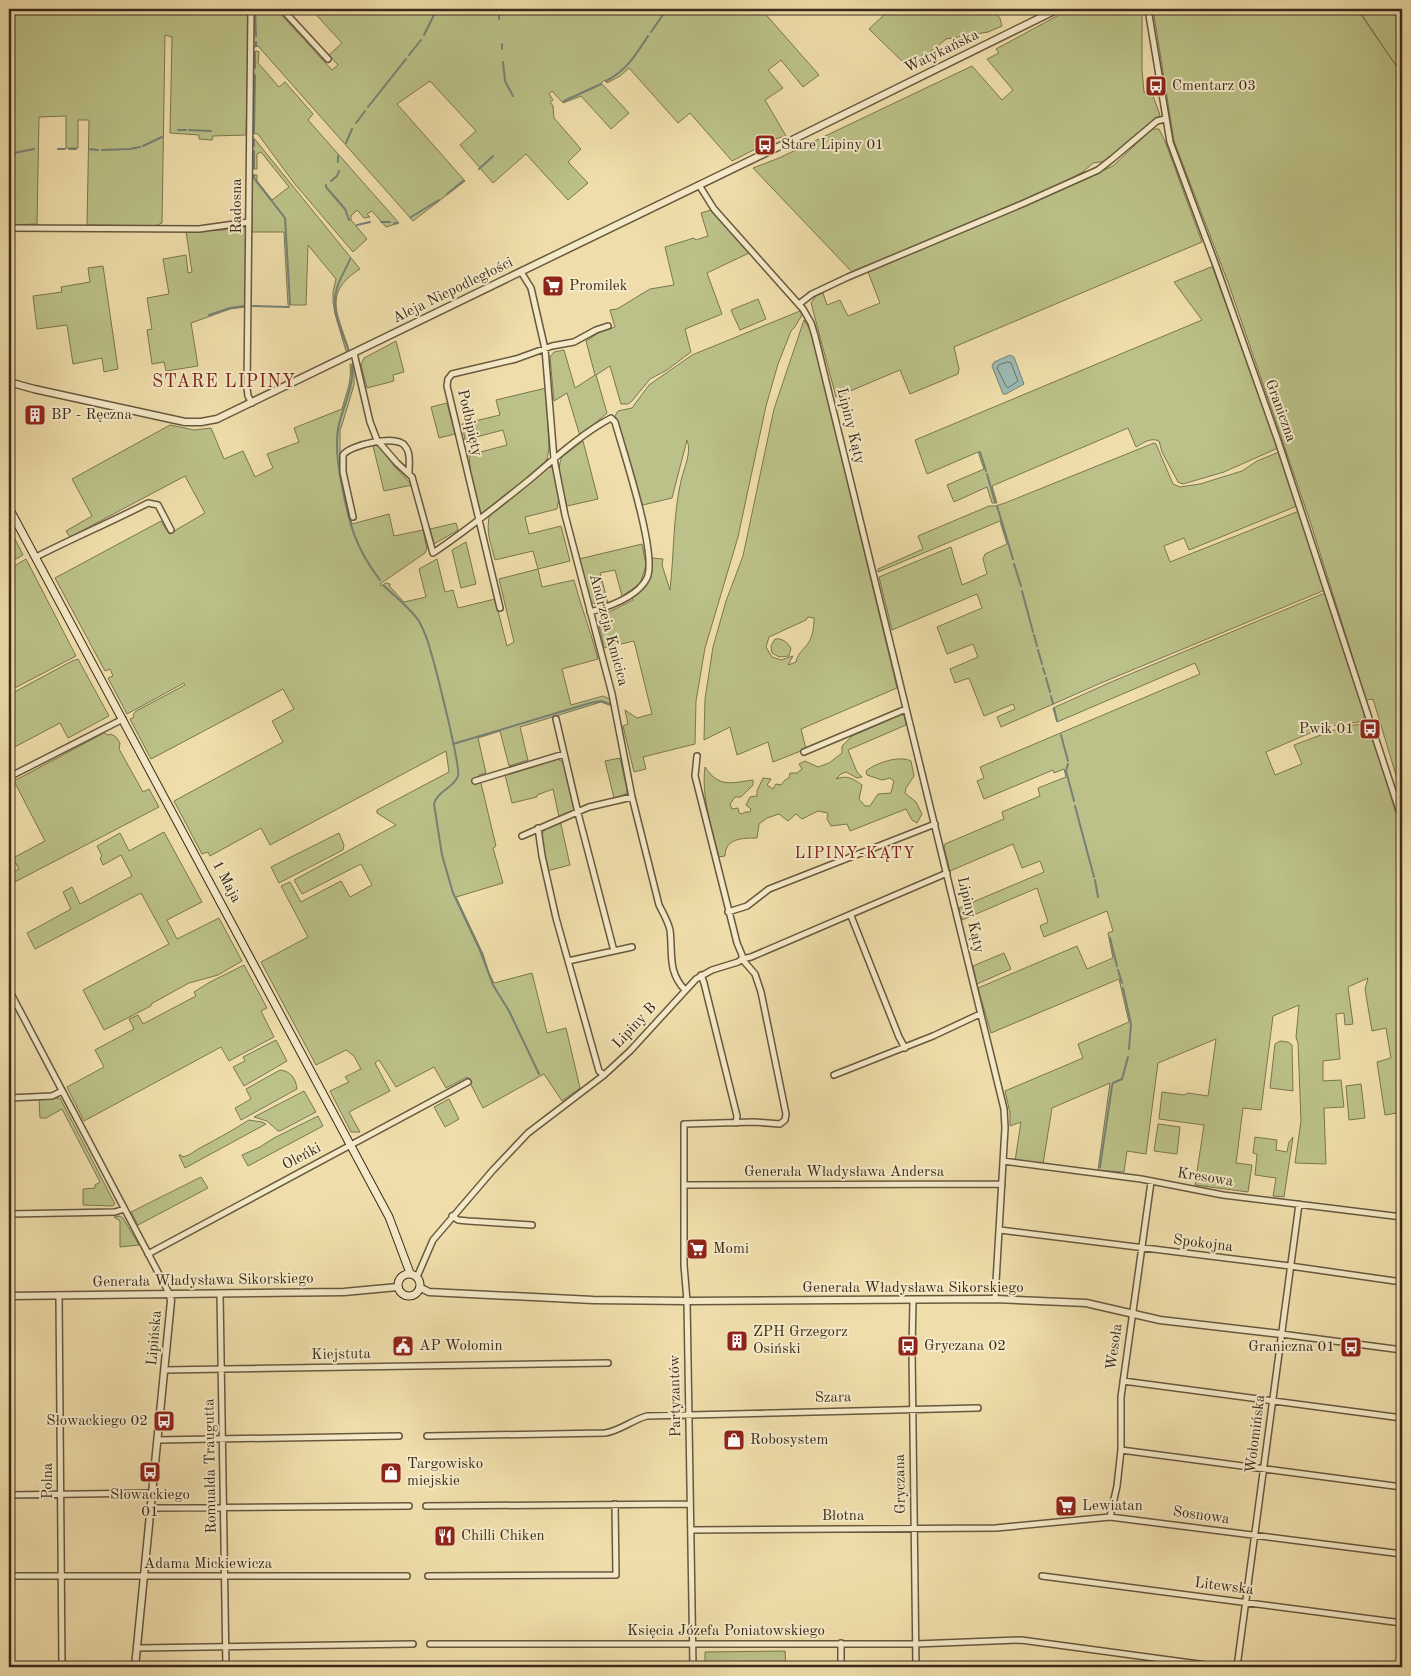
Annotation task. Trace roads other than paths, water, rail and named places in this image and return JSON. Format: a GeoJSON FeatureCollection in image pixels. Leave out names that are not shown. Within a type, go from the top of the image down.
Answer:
{"type":"FeatureCollection","features":[{"type":"Feature","properties":{"kind":"main road","name":"1 Maja"},"geometry":{"type":"LineString","coordinates":[[9,508],[351,1145],[389,1217],[414,1275]]}},
{"type":"Feature","properties":{"kind":"main road"},"geometry":{"type":"LineString","coordinates":[[414,1275],[420,1281],[421,1288],[418,1293],[410,1296],[404,1295],[398,1287],[401,1277],[414,1275]]}},
{"type":"Feature","properties":{"kind":"street","name":"Radosna"},"geometry":{"type":"LineString","coordinates":[[251,9],[247,388],[252,404]]}},
{"type":"Feature","properties":{"kind":"street"},"geometry":{"type":"LineString","coordinates":[[282,9],[328,60]]}},
{"type":"Feature","properties":{"kind":"street","name":"Watykańska"},"geometry":{"type":"LineString","coordinates":[[891,91],[1058,9]]}},
{"type":"Feature","properties":{"kind":"street","name":"Graniczna"},"geometry":{"type":"LineString","coordinates":[[1148,9],[1170,142],[1278,441],[1402,819]]}},
{"type":"Feature","properties":{"kind":"street","name":"Aleja Niepodległości"},"geometry":{"type":"LineString","coordinates":[[9,382],[190,422],[217,419],[252,404],[891,91]]}},
{"type":"Feature","properties":{"kind":"street"},"geometry":{"type":"LineString","coordinates":[[799,304],[812,294],[848,277],[1089,174],[1112,159],[1157,121],[1165,119]]}},
{"type":"Feature","properties":{"kind":"street","name":"Lipiny Kąty"},"geometry":{"type":"LineString","coordinates":[[699,185],[714,208],[799,304],[811,323],[815,336],[1004,1109],[1005,1128],[995,1299]]}},
{"type":"Feature","properties":{"kind":"street"},"geometry":{"type":"LineString","coordinates":[[9,228],[199,229],[249,222]]}},
{"type":"Feature","properties":{"kind":"street","name":"Andrzeja Kmicica"},"geometry":{"type":"LineString","coordinates":[[521,272],[531,288],[545,349],[554,458],[565,514],[612,694],[632,797],[659,905],[667,920],[670,931],[670,949],[675,976],[685,990]]}},
{"type":"Feature","properties":{"kind":"street","name":"Podbipięty"},"geometry":{"type":"LineString","coordinates":[[500,608],[447,386],[448,379],[452,374],[489,366],[552,346],[574,342],[608,326]]}},
{"type":"Feature","properties":{"kind":"street"},"geometry":{"type":"LineString","coordinates":[[354,353],[370,422],[377,440],[397,463],[409,473],[415,484],[432,553],[479,521],[554,458],[600,424],[611,418],[615,422],[647,540],[650,565],[646,580],[638,590],[610,607],[590,612]]}},
{"type":"Feature","properties":{"kind":"street"},"geometry":{"type":"LineString","coordinates":[[353,517],[343,472],[343,455],[350,448],[377,440],[403,443],[409,458],[409,473]]}},
{"type":"Feature","properties":{"kind":"street"},"geometry":{"type":"LineString","coordinates":[[36,557],[148,503],[158,505],[171,530]]}},
{"type":"Feature","properties":{"kind":"street"},"geometry":{"type":"LineString","coordinates":[[804,752],[906,709]]}},
{"type":"Feature","properties":{"kind":"street"},"geometry":{"type":"LineString","coordinates":[[9,777],[123,719]]}},
{"type":"Feature","properties":{"kind":"street"},"geometry":{"type":"LineString","coordinates":[[556,719],[614,950]]}},
{"type":"Feature","properties":{"kind":"street"},"geometry":{"type":"LineString","coordinates":[[476,781],[564,754]]}},
{"type":"Feature","properties":{"kind":"street"},"geometry":{"type":"LineString","coordinates":[[697,756],[694,776],[728,912],[742,959],[755,974],[761,992],[786,1114],[785,1120],[780,1124],[736,1123],[737,1116],[701,975]]}},
{"type":"Feature","properties":{"kind":"street"},"geometry":{"type":"LineString","coordinates":[[522,836],[578,811],[604,802],[632,797]]}},
{"type":"Feature","properties":{"kind":"street"},"geometry":{"type":"LineString","coordinates":[[728,912],[746,906],[769,889],[934,824]]}},
{"type":"Feature","properties":{"kind":"street"},"geometry":{"type":"LineString","coordinates":[[538,828],[545,872],[568,961],[600,1071],[604,1075]]}},
{"type":"Feature","properties":{"kind":"street","name":"Lipiny B"},"geometry":{"type":"LineString","coordinates":[[414,1275],[434,1240],[452,1216],[528,1133],[604,1075],[630,1051],[701,975],[751,957],[851,916],[947,874]]}},
{"type":"Feature","properties":{"kind":"street"},"geometry":{"type":"LineString","coordinates":[[851,916],[904,1048]]}},
{"type":"Feature","properties":{"kind":"street"},"geometry":{"type":"LineString","coordinates":[[568,961],[632,947]]}},
{"type":"Feature","properties":{"kind":"street","name":"Lipińska"},"geometry":{"type":"LineString","coordinates":[[9,990],[170,1295],[165,1370],[136,1667]]}},
{"type":"Feature","properties":{"kind":"street"},"geometry":{"type":"LineString","coordinates":[[834,1075],[904,1048],[980,1014]]}},
{"type":"Feature","properties":{"kind":"street","name":"Oleńki"},"geometry":{"type":"LineString","coordinates":[[148,1254],[468,1082]]}},
{"type":"Feature","properties":{"kind":"street"},"geometry":{"type":"LineString","coordinates":[[9,1098],[52,1096],[62,1092]]}},
{"type":"Feature","properties":{"kind":"street","name":"Partyzantów"},"geometry":{"type":"LineString","coordinates":[[693,1667],[687,1301],[684,1265],[684,1124],[736,1123]]}},
{"type":"Feature","properties":{"kind":"street","name":"Kresowa"},"geometry":{"type":"LineString","coordinates":[[1003,1161],[1151,1182],[1223,1195],[1402,1217]]}},
{"type":"Feature","properties":{"kind":"street","name":"Wesoła"},"geometry":{"type":"LineString","coordinates":[[1110,1517],[1117,1486],[1121,1450],[1121,1397],[1151,1182]]}},
{"type":"Feature","properties":{"kind":"street","name":"Generała Władysława Andersa"},"geometry":{"type":"LineString","coordinates":[[685,1185],[1002,1184]]}},
{"type":"Feature","properties":{"kind":"street","name":"Wołomińska"},"geometry":{"type":"LineString","coordinates":[[1237,1667],[1299,1204]]}},
{"type":"Feature","properties":{"kind":"street"},"geometry":{"type":"LineString","coordinates":[[9,1214],[115,1212],[124,1209]]}},
{"type":"Feature","properties":{"kind":"street"},"geometry":{"type":"LineString","coordinates":[[452,1216],[458,1220],[468,1222],[532,1225]]}},
{"type":"Feature","properties":{"kind":"street","name":"Spokojna"},"geometry":{"type":"LineString","coordinates":[[1000,1230],[1402,1282]]}},
{"type":"Feature","properties":{"kind":"street","name":"Generała Władysława Sikorskiego"},"geometry":{"type":"LineString","coordinates":[[9,1296],[344,1292],[398,1287]]}},
{"type":"Feature","properties":{"kind":"street","name":"Generała Władysława Sikorskiego"},"geometry":{"type":"LineString","coordinates":[[421,1288],[430,1292],[593,1300],[913,1300],[922,1298],[1086,1303],[1160,1320],[1402,1350]]}},
{"type":"Feature","properties":{"kind":"street","name":"Romualda Traugutta"},"geometry":{"type":"LineString","coordinates":[[220,1294],[226,1667]]}},
{"type":"Feature","properties":{"kind":"street","name":"Polna"},"geometry":{"type":"LineString","coordinates":[[59,1296],[62,1667]]}},
{"type":"Feature","properties":{"kind":"street","name":"Gryczana"},"geometry":{"type":"LineString","coordinates":[[913,1300],[912,1409],[916,1667]]}},
{"type":"Feature","properties":{"kind":"street","name":"Kiejstuta"},"geometry":{"type":"LineString","coordinates":[[165,1370],[608,1363]]}},
{"type":"Feature","properties":{"kind":"street"},"geometry":{"type":"LineString","coordinates":[[1123,1381],[1402,1418]]}},
{"type":"Feature","properties":{"kind":"street","name":"Szara"},"geometry":{"type":"LineString","coordinates":[[428,1436],[605,1434],[617,1431],[647,1416],[978,1408]]}},
{"type":"Feature","properties":{"kind":"street"},"geometry":{"type":"LineString","coordinates":[[158,1440],[399,1436]]}},
{"type":"Feature","properties":{"kind":"street"},"geometry":{"type":"LineString","coordinates":[[1121,1450],[1402,1486]]}},
{"type":"Feature","properties":{"kind":"street"},"geometry":{"type":"LineString","coordinates":[[9,1495],[153,1493]]}},
{"type":"Feature","properties":{"kind":"street"},"geometry":{"type":"LineString","coordinates":[[428,1576],[616,1575],[615,1504]]}},
{"type":"Feature","properties":{"kind":"street"},"geometry":{"type":"LineString","coordinates":[[426,1506],[690,1504]]}},
{"type":"Feature","properties":{"kind":"street"},"geometry":{"type":"LineString","coordinates":[[151,1508],[409,1506]]}},
{"type":"Feature","properties":{"kind":"street","name":"Sosnowa"},"geometry":{"type":"LineString","coordinates":[[996,1528],[1110,1517],[1402,1554]]}},
{"type":"Feature","properties":{"kind":"street","name":"Błotna"},"geometry":{"type":"LineString","coordinates":[[691,1530],[996,1528]]}},
{"type":"Feature","properties":{"kind":"street","name":"Adama Mickiewicza"},"geometry":{"type":"LineString","coordinates":[[9,1576],[406,1576]]}},
{"type":"Feature","properties":{"kind":"street","name":"Litewska"},"geometry":{"type":"LineString","coordinates":[[1042,1576],[1402,1624]]}},
{"type":"Feature","properties":{"kind":"street","name":"Księcia Józefa Poniatowskiego"},"geometry":{"type":"LineString","coordinates":[[430,1644],[916,1644],[1021,1640],[1221,1667]]}},
{"type":"Feature","properties":{"kind":"street"},"geometry":{"type":"LineString","coordinates":[[138,1648],[413,1644]]}},
{"type":"Feature","properties":{"kind":"street"},"geometry":{"type":"LineString","coordinates":[[841,1644],[842,1667]]}},
{"type":"Feature","properties":{"kind":"water"},"geometry":{"type":"Polygon","coordinates":[[[1010,355],[1014,357],[1024,384],[1003,394],[992,366],[994,362],[1010,355]]]}},
{"type":"Feature","properties":{"kind":"waterway"},"geometry":{"type":"LineString","coordinates":[[255,9],[256,36]]}},
{"type":"Feature","properties":{"kind":"waterway"},"geometry":{"type":"LineString","coordinates":[[424,35],[437,9]]}},
{"type":"Feature","properties":{"kind":"waterway"},"geometry":{"type":"LineString","coordinates":[[499,9],[499,19]]}},
{"type":"Feature","properties":{"kind":"waterway"},"geometry":{"type":"LineString","coordinates":[[651,32],[667,9]]}},
{"type":"Feature","properties":{"kind":"waterway"},"geometry":{"type":"LineString","coordinates":[[606,81],[625,67],[648,36]]}},
{"type":"Feature","properties":{"kind":"waterway"},"geometry":{"type":"LineString","coordinates":[[409,55],[421,40]]}},
{"type":"Feature","properties":{"kind":"waterway"},"geometry":{"type":"LineString","coordinates":[[502,44],[502,49]]}},
{"type":"Feature","properties":{"kind":"waterway"},"geometry":{"type":"LineString","coordinates":[[255,53],[255,68]]}},
{"type":"Feature","properties":{"kind":"waterway"},"geometry":{"type":"LineString","coordinates":[[368,107],[406,59]]}},
{"type":"Feature","properties":{"kind":"waterway"},"geometry":{"type":"LineString","coordinates":[[503,62],[505,81],[513,96]]}},
{"type":"Feature","properties":{"kind":"waterway"},"geometry":{"type":"LineString","coordinates":[[252,132],[254,132],[255,75]]}},
{"type":"Feature","properties":{"kind":"waterway"},"geometry":{"type":"LineString","coordinates":[[564,101],[601,84]]}},
{"type":"Feature","properties":{"kind":"waterway"},"geometry":{"type":"LineString","coordinates":[[356,123],[365,111]]}},
{"type":"Feature","properties":{"kind":"waterway"},"geometry":{"type":"LineString","coordinates":[[346,143],[352,129]]}},
{"type":"Feature","properties":{"kind":"waterway"},"geometry":{"type":"LineString","coordinates":[[178,130],[186,130]]}},
{"type":"Feature","properties":{"kind":"waterway"},"geometry":{"type":"LineString","coordinates":[[189,130],[211,131]]}},
{"type":"Feature","properties":{"kind":"waterway"},"geometry":{"type":"LineString","coordinates":[[143,146],[162,137]]}},
{"type":"Feature","properties":{"kind":"waterway"},"geometry":{"type":"LineString","coordinates":[[254,140],[254,146]]}},
{"type":"Feature","properties":{"kind":"waterway"},"geometry":{"type":"LineString","coordinates":[[102,150],[140,147]]}},
{"type":"Feature","properties":{"kind":"waterway"},"geometry":{"type":"LineString","coordinates":[[9,154],[34,149]]}},
{"type":"Feature","properties":{"kind":"waterway"},"geometry":{"type":"LineString","coordinates":[[58,149],[65,149]]}},
{"type":"Feature","properties":{"kind":"waterway"},"geometry":{"type":"LineString","coordinates":[[69,149],[76,149]]}},
{"type":"Feature","properties":{"kind":"waterway"},"geometry":{"type":"LineString","coordinates":[[89,149],[98,150]]}},
{"type":"Feature","properties":{"kind":"waterway"},"geometry":{"type":"LineString","coordinates":[[254,151],[254,168]]}},
{"type":"Feature","properties":{"kind":"waterway"},"geometry":{"type":"LineString","coordinates":[[338,156],[338,162]]}},
{"type":"Feature","properties":{"kind":"waterway"},"geometry":{"type":"LineString","coordinates":[[479,169],[493,156]]}},
{"type":"Feature","properties":{"kind":"waterway"},"geometry":{"type":"LineString","coordinates":[[331,181],[337,176],[339,171]]}},
{"type":"Feature","properties":{"kind":"waterway"},"geometry":{"type":"LineString","coordinates":[[254,175],[254,178],[285,218],[290,304]]}},
{"type":"Feature","properties":{"kind":"waterway"},"geometry":{"type":"LineString","coordinates":[[447,194],[463,181]]}},
{"type":"Feature","properties":{"kind":"waterway"},"geometry":{"type":"LineString","coordinates":[[326,185],[345,209],[349,220]]}},
{"type":"Feature","properties":{"kind":"waterway"},"geometry":{"type":"LineString","coordinates":[[411,217],[439,200]]}},
{"type":"Feature","properties":{"kind":"waterway"},"geometry":{"type":"LineString","coordinates":[[357,225],[370,222]]}},
{"type":"Feature","properties":{"kind":"waterway"},"geometry":{"type":"LineString","coordinates":[[381,222],[390,222]]}},
{"type":"Feature","properties":{"kind":"waterway"},"geometry":{"type":"LineString","coordinates":[[348,349],[336,314],[335,299],[338,283],[350,259]]}},
{"type":"Feature","properties":{"kind":"waterway"},"geometry":{"type":"LineString","coordinates":[[209,315],[230,308],[244,306]]}},
{"type":"Feature","properties":{"kind":"waterway"},"geometry":{"type":"LineString","coordinates":[[253,306],[289,307]]}},
{"type":"Feature","properties":{"kind":"waterway"},"geometry":{"type":"LineString","coordinates":[[352,366],[350,390],[338,429],[338,465],[348,512],[359,547],[380,580]]}},
{"type":"Feature","properties":{"kind":"waterway"},"geometry":{"type":"LineString","coordinates":[[980,452],[986,471]]}},
{"type":"Feature","properties":{"kind":"waterway"},"geometry":{"type":"LineString","coordinates":[[987,474],[995,502]]}},
{"type":"Feature","properties":{"kind":"waterway"},"geometry":{"type":"LineString","coordinates":[[997,506],[1013,559]]}},
{"type":"Feature","properties":{"kind":"waterway"},"geometry":{"type":"LineString","coordinates":[[1014,564],[1021,586]]}},
{"type":"Feature","properties":{"kind":"waterway"},"geometry":{"type":"LineString","coordinates":[[384,586],[403,603],[422,627],[433,659],[452,736],[458,776],[439,795],[434,804],[442,855],[453,893],[479,948],[493,985],[509,1011],[539,1074]]}},
{"type":"Feature","properties":{"kind":"waterway"},"geometry":{"type":"LineString","coordinates":[[1022,591],[1033,632]]}},
{"type":"Feature","properties":{"kind":"waterway"},"geometry":{"type":"LineString","coordinates":[[1034,635],[1037,646]]}},
{"type":"Feature","properties":{"kind":"waterway"},"geometry":{"type":"LineString","coordinates":[[1038,650],[1042,664]]}},
{"type":"Feature","properties":{"kind":"waterway"},"geometry":{"type":"LineString","coordinates":[[1043,668],[1045,674]]}},
{"type":"Feature","properties":{"kind":"waterway"},"geometry":{"type":"LineString","coordinates":[[1046,678],[1050,692]]}},
{"type":"Feature","properties":{"kind":"waterway"},"geometry":{"type":"LineString","coordinates":[[1051,696],[1053,704]]}},
{"type":"Feature","properties":{"kind":"waterway"},"geometry":{"type":"LineString","coordinates":[[453,744],[590,703],[601,701],[610,704]]}},
{"type":"Feature","properties":{"kind":"waterway"},"geometry":{"type":"LineString","coordinates":[[1054,708],[1057,721]]}},
{"type":"Feature","properties":{"kind":"waterway"},"geometry":{"type":"LineString","coordinates":[[1061,735],[1068,761]]}},
{"type":"Feature","properties":{"kind":"waterway"},"geometry":{"type":"LineString","coordinates":[[1068,764],[1066,771],[1074,801]]}},
{"type":"Feature","properties":{"kind":"waterway"},"geometry":{"type":"LineString","coordinates":[[1075,806],[1094,877]]}},
{"type":"Feature","properties":{"kind":"waterway"},"geometry":{"type":"LineString","coordinates":[[1095,880],[1098,897]]}},
{"type":"Feature","properties":{"kind":"waterway"},"geometry":{"type":"LineString","coordinates":[[1110,938],[1117,966]]}},
{"type":"Feature","properties":{"kind":"waterway"},"geometry":{"type":"LineString","coordinates":[[1118,970],[1122,983]]}},
{"type":"Feature","properties":{"kind":"waterway"},"geometry":{"type":"LineString","coordinates":[[1123,988],[1131,1024],[1129,1049]]}},
{"type":"Feature","properties":{"kind":"waterway"},"geometry":{"type":"LineString","coordinates":[[1100,1167],[1112,1086],[1113,1083],[1122,1079],[1128,1057]]}},
{"type":"Feature","properties":{"kind":"place","name":"Cmentarz 03"},"geometry":{"type":"Point","coordinates":[1156,86]}},
{"type":"Feature","properties":{"kind":"place","name":"Stare Lipiny 01"},"geometry":{"type":"Point","coordinates":[765,145]}},
{"type":"Feature","properties":{"kind":"place","name":"Promilek"},"geometry":{"type":"Point","coordinates":[553,286]}},
{"type":"Feature","properties":{"kind":"place","name":"BP - Ręczna"},"geometry":{"type":"Point","coordinates":[35,415]}},
{"type":"Feature","properties":{"kind":"place","name":"Pwik 01"},"geometry":{"type":"Point","coordinates":[1370,729]}},
{"type":"Feature","properties":{"kind":"place","name":"Momi"},"geometry":{"type":"Point","coordinates":[697,1249]}},
{"type":"Feature","properties":{"kind":"place","name":"ZPH Grzegorz Osiński"},"geometry":{"type":"Point","coordinates":[737,1341]}},
{"type":"Feature","properties":{"kind":"place","name":"AP Wołomin"},"geometry":{"type":"Point","coordinates":[403,1346]}},
{"type":"Feature","properties":{"kind":"place","name":"Gryczana 02"},"geometry":{"type":"Point","coordinates":[908,1346]}},
{"type":"Feature","properties":{"kind":"place","name":"Graniczna 01"},"geometry":{"type":"Point","coordinates":[1351,1347]}},
{"type":"Feature","properties":{"kind":"place","name":"Słowackiego 02"},"geometry":{"type":"Point","coordinates":[164,1421]}},
{"type":"Feature","properties":{"kind":"place","name":"Robosystem"},"geometry":{"type":"Point","coordinates":[734,1440]}},
{"type":"Feature","properties":{"kind":"place","name":"Słowackiego 01"},"geometry":{"type":"Point","coordinates":[150,1472]}},
{"type":"Feature","properties":{"kind":"place","name":"Targowisko miejskie"},"geometry":{"type":"Point","coordinates":[391,1473]}},
{"type":"Feature","properties":{"kind":"place","name":"Lewiatan"},"geometry":{"type":"Point","coordinates":[1066,1506]}},
{"type":"Feature","properties":{"kind":"place","name":"Chilli Chiken"},"geometry":{"type":"Point","coordinates":[445,1536]}},
{"type":"Feature","properties":{"kind":"district","name":"STARE LIPINY"},"geometry":{"type":"Point","coordinates":[224,382]}},
{"type":"Feature","properties":{"kind":"district","name":"LIPINY-KĄTY"},"geometry":{"type":"Point","coordinates":[855,854]}}]}
